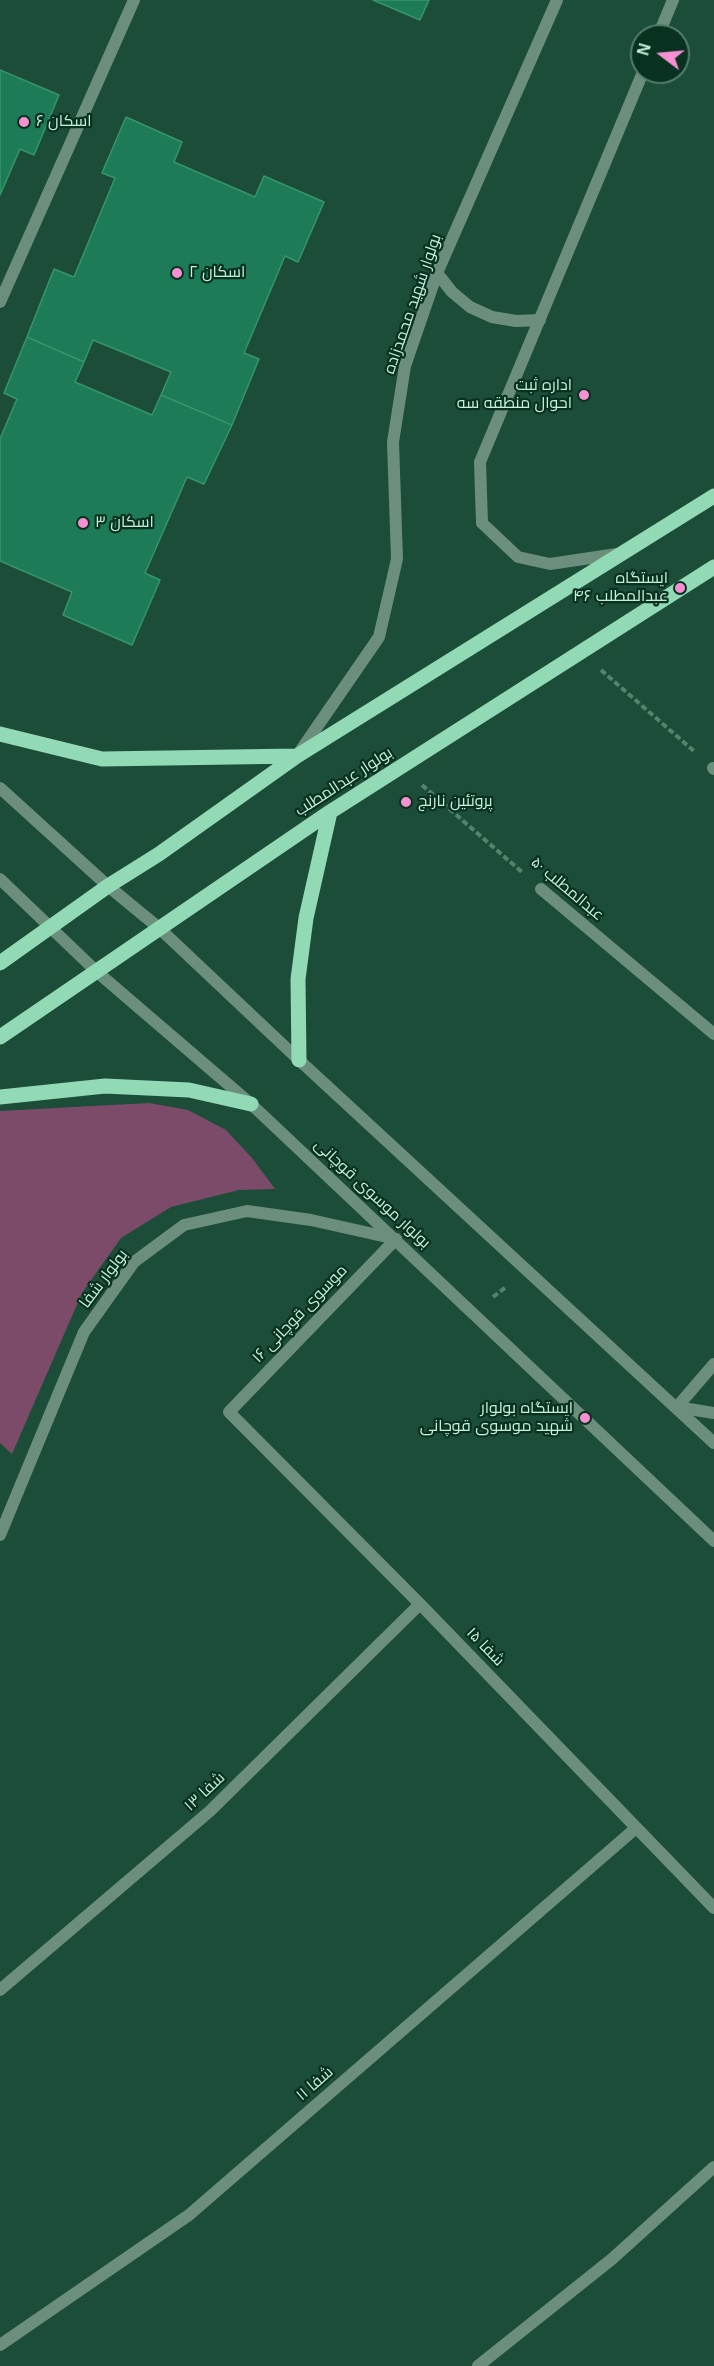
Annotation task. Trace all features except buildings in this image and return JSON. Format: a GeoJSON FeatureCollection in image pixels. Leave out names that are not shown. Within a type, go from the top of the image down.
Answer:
{"type":"FeatureCollection","features":[{"type":"Feature","properties":{"kind":"main road"},"geometry":{"type":"LineString","coordinates":[[0,963],[297,756],[714,496]]}},
{"type":"Feature","properties":{"kind":"main road","name":"بولوار عبدالمطلب"},"geometry":{"type":"LineString","coordinates":[[0,1037],[330,812],[714,567]]}},
{"type":"Feature","properties":{"kind":"main road"},"geometry":{"type":"LineString","coordinates":[[0,734],[102,759],[297,756]]}},
{"type":"Feature","properties":{"kind":"main road"},"geometry":{"type":"LineString","coordinates":[[299,1060],[298,979],[306,918],[330,812]]}},
{"type":"Feature","properties":{"kind":"main road"},"geometry":{"type":"LineString","coordinates":[[0,1097],[105,1086],[189,1090],[251,1104]]}},
{"type":"Feature","properties":{"kind":"street"},"geometry":{"type":"LineString","coordinates":[[0,302],[134,0]]}},
{"type":"Feature","properties":{"kind":"street","name":"بولوار شهید محمدزاده"},"geometry":{"type":"LineString","coordinates":[[297,756],[379,637],[397,559],[393,442],[405,366],[437,273],[557,0]]}},
{"type":"Feature","properties":{"kind":"street"},"geometry":{"type":"LineString","coordinates":[[663,24],[673,0]]}},
{"type":"Feature","properties":{"kind":"street"},"geometry":{"type":"LineString","coordinates":[[624,553],[550,564],[518,557],[482,523],[480,462],[638,84]]}},
{"type":"Feature","properties":{"kind":"street"},"geometry":{"type":"LineString","coordinates":[[437,273],[452,292],[470,307],[492,317],[516,321],[540,320]]}},
{"type":"Feature","properties":{"kind":"street"},"geometry":{"type":"LineString","coordinates":[[0,788],[108,886],[159,928],[714,1443]]}},
{"type":"Feature","properties":{"kind":"street","name":"بولوار موسوی قوچانی"},"geometry":{"type":"LineString","coordinates":[[0,879],[96,971],[251,1104],[714,1541]]}},
{"type":"Feature","properties":{"kind":"street","name":"عبدالمطلب ۵۰"},"geometry":{"type":"LineString","coordinates":[[541,889],[714,1034]]}},
{"type":"Feature","properties":{"kind":"street","name":"بولوار شفا"},"geometry":{"type":"LineString","coordinates":[[0,1535],[84,1332],[134,1262],[184,1225],[247,1211],[311,1220],[396,1239]]}},
{"type":"Feature","properties":{"kind":"street","name":"موسوی قوچانی ۱۶"},"geometry":{"type":"LineString","coordinates":[[229,1412],[396,1239]]}},
{"type":"Feature","properties":{"kind":"street"},"geometry":{"type":"LineString","coordinates":[[677,1407],[714,1364]]}},
{"type":"Feature","properties":{"kind":"street"},"geometry":{"type":"LineString","coordinates":[[677,1407],[714,1413]]}},
{"type":"Feature","properties":{"kind":"street","name":"شفا ۱۵"},"geometry":{"type":"LineString","coordinates":[[229,1412],[420,1604],[714,1908]]}},
{"type":"Feature","properties":{"kind":"street","name":"شفا ۱۳"},"geometry":{"type":"LineString","coordinates":[[0,1990],[210,1811],[420,1604]]}},
{"type":"Feature","properties":{"kind":"street","name":"شفا ۱۱"},"geometry":{"type":"LineString","coordinates":[[0,2345],[189,2215],[636,1828]]}},
{"type":"Feature","properties":{"kind":"street"},"geometry":{"type":"LineString","coordinates":[[478,2366],[612,2259],[714,2168]]}},
{"type":"Feature","properties":{"kind":"path"},"geometry":{"type":"LineString","coordinates":[[580,652],[714,768]]}},
{"type":"Feature","properties":{"kind":"path","name":"عبدالمطلب ۵۰"},"geometry":{"type":"LineString","coordinates":[[401,766],[541,889]]}},
{"type":"Feature","properties":{"kind":"path"},"geometry":{"type":"LineString","coordinates":[[474,1313],[527,1270]]}},
{"type":"Feature","properties":{"kind":"shaded area"},"geometry":{"type":"Polygon","coordinates":[[[149,1103],[188,1110],[226,1130],[252,1158],[275,1189],[239,1190],[171,1207],[121,1238],[82,1293],[12,1454],[0,1443],[0,1111],[149,1103]]]}},
{"type":"Feature","properties":{"kind":"place","name":"اسکان ۶"},"geometry":{"type":"Point","coordinates":[24,122]}},
{"type":"Feature","properties":{"kind":"place","name":"اسکان ۲"},"geometry":{"type":"Point","coordinates":[177,273]}},
{"type":"Feature","properties":{"kind":"place","name":"اداره ثبت احوال منطقه سه"},"geometry":{"type":"Point","coordinates":[584,395]}},
{"type":"Feature","properties":{"kind":"place","name":"اسکان ۳"},"geometry":{"type":"Point","coordinates":[83,523]}},
{"type":"Feature","properties":{"kind":"place","name":"ایستگاه عبدالمطلب ۴۶"},"geometry":{"type":"Point","coordinates":[680,588]}},
{"type":"Feature","properties":{"kind":"place","name":"پروتئین نارنج"},"geometry":{"type":"Point","coordinates":[406,802]}},
{"type":"Feature","properties":{"kind":"place","name":"ایستگاه بولوار شهید موسوی قوچانی"},"geometry":{"type":"Point","coordinates":[585,1418]}}]}
